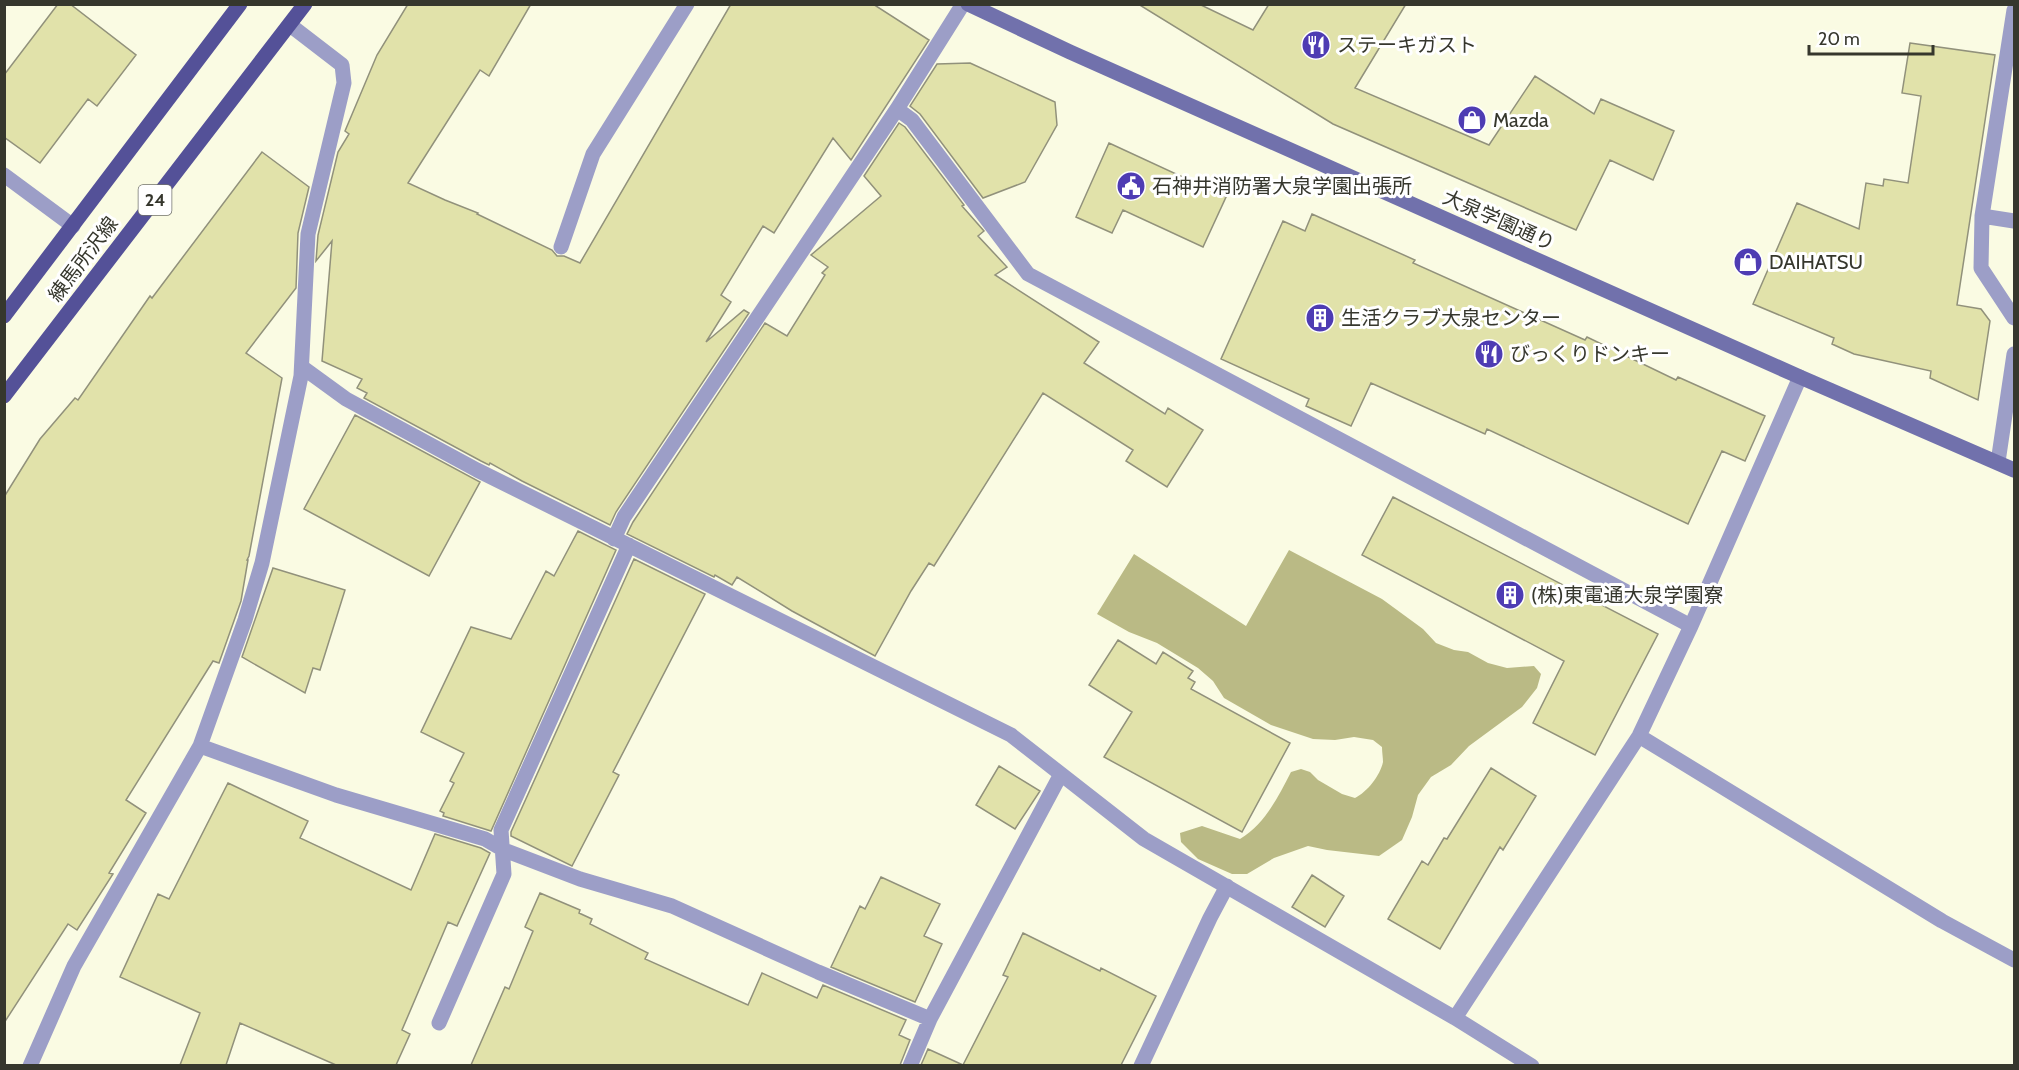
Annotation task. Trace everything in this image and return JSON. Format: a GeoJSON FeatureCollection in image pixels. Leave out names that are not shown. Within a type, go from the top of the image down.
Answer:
{"type":"FeatureCollection","features":[{"type":"Feature","properties":{"kind":"main road","name":"練馬所沢線"},"geometry":{"type":"LineString","coordinates":[[4,316],[240,4]]}},
{"type":"Feature","properties":{"kind":"main road","name":"練馬所沢線"},"geometry":{"type":"LineString","coordinates":[[4,396],[305,4]]}},
{"type":"Feature","properties":{"kind":"street"},"geometry":{"type":"LineString","coordinates":[[561,247],[593,154],[687,4]]}},
{"type":"Feature","properties":{"kind":"street"},"geometry":{"type":"LineString","coordinates":[[614,539],[624,517],[897,109],[963,4]]}},
{"type":"Feature","properties":{"kind":"street","name":"大泉学園通り"},"geometry":{"type":"LineString","coordinates":[[968,4],[1070,52],[2014,470]]}},
{"type":"Feature","properties":{"kind":"street"},"geometry":{"type":"LineString","coordinates":[[2014,10],[1982,216],[1981,268],[2014,318]]}},
{"type":"Feature","properties":{"kind":"street"},"geometry":{"type":"LineString","coordinates":[[30,1065],[74,966],[200,746],[245,620],[262,563],[302,367],[308,234],[344,83],[342,65],[290,25]]}},
{"type":"Feature","properties":{"kind":"street"},"geometry":{"type":"LineString","coordinates":[[897,109],[912,120],[1028,274],[1691,626]]}},
{"type":"Feature","properties":{"kind":"street"},"geometry":{"type":"LineString","coordinates":[[4,175],[73,226]]}},
{"type":"Feature","properties":{"kind":"street"},"geometry":{"type":"LineString","coordinates":[[1982,216],[2014,220]]}},
{"type":"Feature","properties":{"kind":"street"},"geometry":{"type":"LineString","coordinates":[[1998,462],[2014,354]]}},
{"type":"Feature","properties":{"kind":"street"},"geometry":{"type":"LineString","coordinates":[[302,367],[356,405],[477,470],[1011,735],[1144,839],[1455,1018],[1532,1065]]}},
{"type":"Feature","properties":{"kind":"street"},"geometry":{"type":"LineString","coordinates":[[1455,1018],[1639,736],[1691,626],[1800,377]]}},
{"type":"Feature","properties":{"kind":"street"},"geometry":{"type":"LineString","coordinates":[[440,1023],[504,874],[501,830],[629,545]]}},
{"type":"Feature","properties":{"kind":"street"},"geometry":{"type":"LineString","coordinates":[[1639,736],[1942,921],[2014,960]]}},
{"type":"Feature","properties":{"kind":"street"},"geometry":{"type":"LineString","coordinates":[[200,746],[336,795],[485,839],[504,850],[580,879],[672,906],[818,972],[930,1018]]}},
{"type":"Feature","properties":{"kind":"street"},"geometry":{"type":"LineString","coordinates":[[910,1065],[930,1018],[1061,774]]}},
{"type":"Feature","properties":{"kind":"street"},"geometry":{"type":"LineString","coordinates":[[1141,1065],[1227,886]]}},
{"type":"Feature","properties":{"kind":"green space"},"geometry":{"type":"Polygon","coordinates":[[[1289,550],[1382,599],[1423,629],[1436,643],[1454,650],[1468,652],[1488,663],[1507,668],[1534,666],[1541,674],[1537,688],[1522,707],[1469,746],[1451,765],[1431,777],[1418,795],[1402,840],[1379,856],[1308,846],[1274,858],[1247,874],[1232,874],[1198,859],[1181,842],[1180,833],[1202,826],[1240,839],[1264,818],[1291,772],[1301,769],[1310,772],[1318,780],[1342,794],[1355,798],[1368,788],[1379,773],[1383,762],[1382,747],[1373,740],[1354,737],[1335,740],[1313,739],[1271,725],[1224,698],[1213,681],[1198,668],[1157,643],[1129,632],[1097,614],[1134,554],[1246,626],[1289,550]]]}},
{"type":"Feature","properties":{"kind":"building"},"geometry":{"type":"Polygon","coordinates":[[[58,4],[70,4],[136,55],[97,106],[88,99],[40,163],[4,137],[4,75],[58,4]]]}},
{"type":"Feature","properties":{"kind":"building"},"geometry":{"type":"Polygon","coordinates":[[[408,4],[531,4],[489,76],[480,70],[408,183],[478,213],[552,250],[557,256],[564,256],[580,263],[731,4],[873,4],[929,40],[851,160],[833,138],[774,233],[763,226],[721,295],[731,302],[706,342],[744,310],[749,313],[616,512],[610,525],[490,463],[489,465],[481,461],[364,398],[367,393],[357,388],[362,379],[322,361],[332,241],[316,261],[318,235],[338,152],[349,134],[345,131],[377,55],[408,4]]]}},
{"type":"Feature","properties":{"kind":"building"},"geometry":{"type":"Polygon","coordinates":[[[1138,4],[1199,4],[1253,30],[1269,4],[1406,4],[1355,88],[1489,145],[1535,76],[1594,114],[1601,99],[1674,131],[1653,180],[1610,160],[1576,230],[1333,124],[1138,4]]]}},
{"type":"Feature","properties":{"kind":"building"},"geometry":{"type":"Polygon","coordinates":[[[1910,43],[1995,55],[1957,305],[1981,309],[1990,321],[1978,400],[1930,378],[1931,371],[1854,354],[1832,344],[1834,338],[1753,304],[1797,203],[1859,229],[1866,183],[1883,186],[1884,179],[1908,183],[1921,96],[1902,93],[1910,43]]]}},
{"type":"Feature","properties":{"kind":"building"},"geometry":{"type":"Polygon","coordinates":[[[970,63],[1055,102],[1057,125],[1025,182],[983,198],[920,114],[910,106],[937,64],[970,63]]]}},
{"type":"Feature","properties":{"kind":"building"},"geometry":{"type":"Polygon","coordinates":[[[899,123],[905,127],[964,205],[962,206],[984,231],[978,236],[1007,267],[995,275],[1099,342],[1084,363],[1165,414],[1168,408],[1203,430],[1167,487],[1126,461],[1133,450],[1043,393],[934,566],[929,563],[911,591],[875,656],[792,611],[737,577],[732,585],[627,534],[765,323],[787,336],[825,275],[822,273],[828,267],[811,255],[881,196],[864,176],[899,123]]]}},
{"type":"Feature","properties":{"kind":"building"},"geometry":{"type":"Polygon","coordinates":[[[1109,143],[1226,197],[1203,247],[1123,210],[1112,233],[1076,217],[1109,143]]]}},
{"type":"Feature","properties":{"kind":"building"},"geometry":{"type":"Polygon","coordinates":[[[262,152],[309,187],[298,233],[296,288],[246,353],[282,378],[241,601],[219,663],[213,661],[126,800],[146,813],[109,873],[113,874],[77,930],[68,924],[4,1023],[4,497],[40,439],[75,398],[78,400],[150,296],[152,298],[262,152]]]}},
{"type":"Feature","properties":{"kind":"building"},"geometry":{"type":"Polygon","coordinates":[[[1312,214],[1415,260],[1413,263],[1585,340],[1587,337],[1676,380],[1678,377],[1765,416],[1745,461],[1722,451],[1688,524],[1487,429],[1485,434],[1371,383],[1351,426],[1306,406],[1309,399],[1221,359],[1283,221],[1305,231],[1312,214]]]}},
{"type":"Feature","properties":{"kind":"building"},"geometry":{"type":"Polygon","coordinates":[[[355,415],[480,482],[429,576],[304,509],[355,415]]]}},
{"type":"Feature","properties":{"kind":"building","name":"(株)東電通大泉学園寮"},"geometry":{"type":"Polygon","coordinates":[[[1393,497],[1658,634],[1595,755],[1533,723],[1564,661],[1362,555],[1393,497]]]}},
{"type":"Feature","properties":{"kind":"building"},"geometry":{"type":"Polygon","coordinates":[[[578,531],[616,550],[491,831],[443,816],[444,813],[440,811],[454,783],[450,781],[464,753],[421,732],[471,627],[511,639],[546,571],[554,576],[578,531]]]}},
{"type":"Feature","properties":{"kind":"building"},"geometry":{"type":"Polygon","coordinates":[[[634,559],[705,594],[613,772],[619,775],[572,866],[511,836],[511,832],[634,559]]]}},
{"type":"Feature","properties":{"kind":"building"},"geometry":{"type":"Polygon","coordinates":[[[273,568],[345,590],[320,670],[313,668],[305,693],[242,657],[273,568]]]}},
{"type":"Feature","properties":{"kind":"building"},"geometry":{"type":"Polygon","coordinates":[[[1118,640],[1156,664],[1163,652],[1193,671],[1188,678],[1195,682],[1191,689],[1290,743],[1242,832],[1104,757],[1132,712],[1089,685],[1118,640]]]}},
{"type":"Feature","properties":{"kind":"building"},"geometry":{"type":"Polygon","coordinates":[[[999,766],[1040,791],[1015,829],[976,805],[999,766]]]}},
{"type":"Feature","properties":{"kind":"building"},"geometry":{"type":"Polygon","coordinates":[[[1491,768],[1536,796],[1503,850],[1500,847],[1440,949],[1388,919],[1422,861],[1428,865],[1491,768]]]}},
{"type":"Feature","properties":{"kind":"building"},"geometry":{"type":"Polygon","coordinates":[[[228,783],[308,821],[300,838],[411,890],[435,834],[490,853],[457,926],[448,922],[402,1030],[410,1034],[396,1065],[336,1065],[240,1023],[226,1065],[180,1065],[200,1013],[120,977],[158,894],[169,899],[228,783]]]}},
{"type":"Feature","properties":{"kind":"building"},"geometry":{"type":"Polygon","coordinates":[[[1312,875],[1344,896],[1325,927],[1292,907],[1312,875]]]}},
{"type":"Feature","properties":{"kind":"building"},"geometry":{"type":"Polygon","coordinates":[[[881,877],[940,904],[924,936],[942,944],[915,1002],[831,967],[860,906],[865,909],[881,877]]]}},
{"type":"Feature","properties":{"kind":"building"},"geometry":{"type":"Polygon","coordinates":[[[540,893],[580,910],[579,913],[592,919],[590,924],[648,953],[645,959],[748,1005],[762,973],[817,998],[823,985],[906,1020],[899,1035],[910,1040],[900,1065],[471,1065],[505,987],[509,989],[533,931],[525,927],[540,893]]]}},
{"type":"Feature","properties":{"kind":"building"},"geometry":{"type":"Polygon","coordinates":[[[1023,933],[1156,996],[1121,1065],[963,1065],[1008,977],[1003,975],[1023,933]]]}},
{"type":"Feature","properties":{"kind":"building"},"geometry":{"type":"Polygon","coordinates":[[[928,1049],[963,1065],[921,1065],[928,1049]]]}},
{"type":"Feature","properties":{"kind":"place","name":"ステーキガスト"},"geometry":{"type":"Point","coordinates":[1316,45]}},
{"type":"Feature","properties":{"kind":"place","name":"Mazda"},"geometry":{"type":"Point","coordinates":[1472,120]}},
{"type":"Feature","properties":{"kind":"place","name":"石神井消防署大泉学園出張所"},"geometry":{"type":"Point","coordinates":[1131,186]}},
{"type":"Feature","properties":{"kind":"place","name":"DAIHATSU"},"geometry":{"type":"Point","coordinates":[1748,262]}},
{"type":"Feature","properties":{"kind":"place","name":"生活クラブ大泉センター"},"geometry":{"type":"Point","coordinates":[1320,318]}},
{"type":"Feature","properties":{"kind":"place","name":"びっくりドンキー"},"geometry":{"type":"Point","coordinates":[1489,354]}},
{"type":"Feature","properties":{"kind":"place","name":"(株)東電通大泉学園寮"},"geometry":{"type":"Point","coordinates":[1510,595]}}]}
